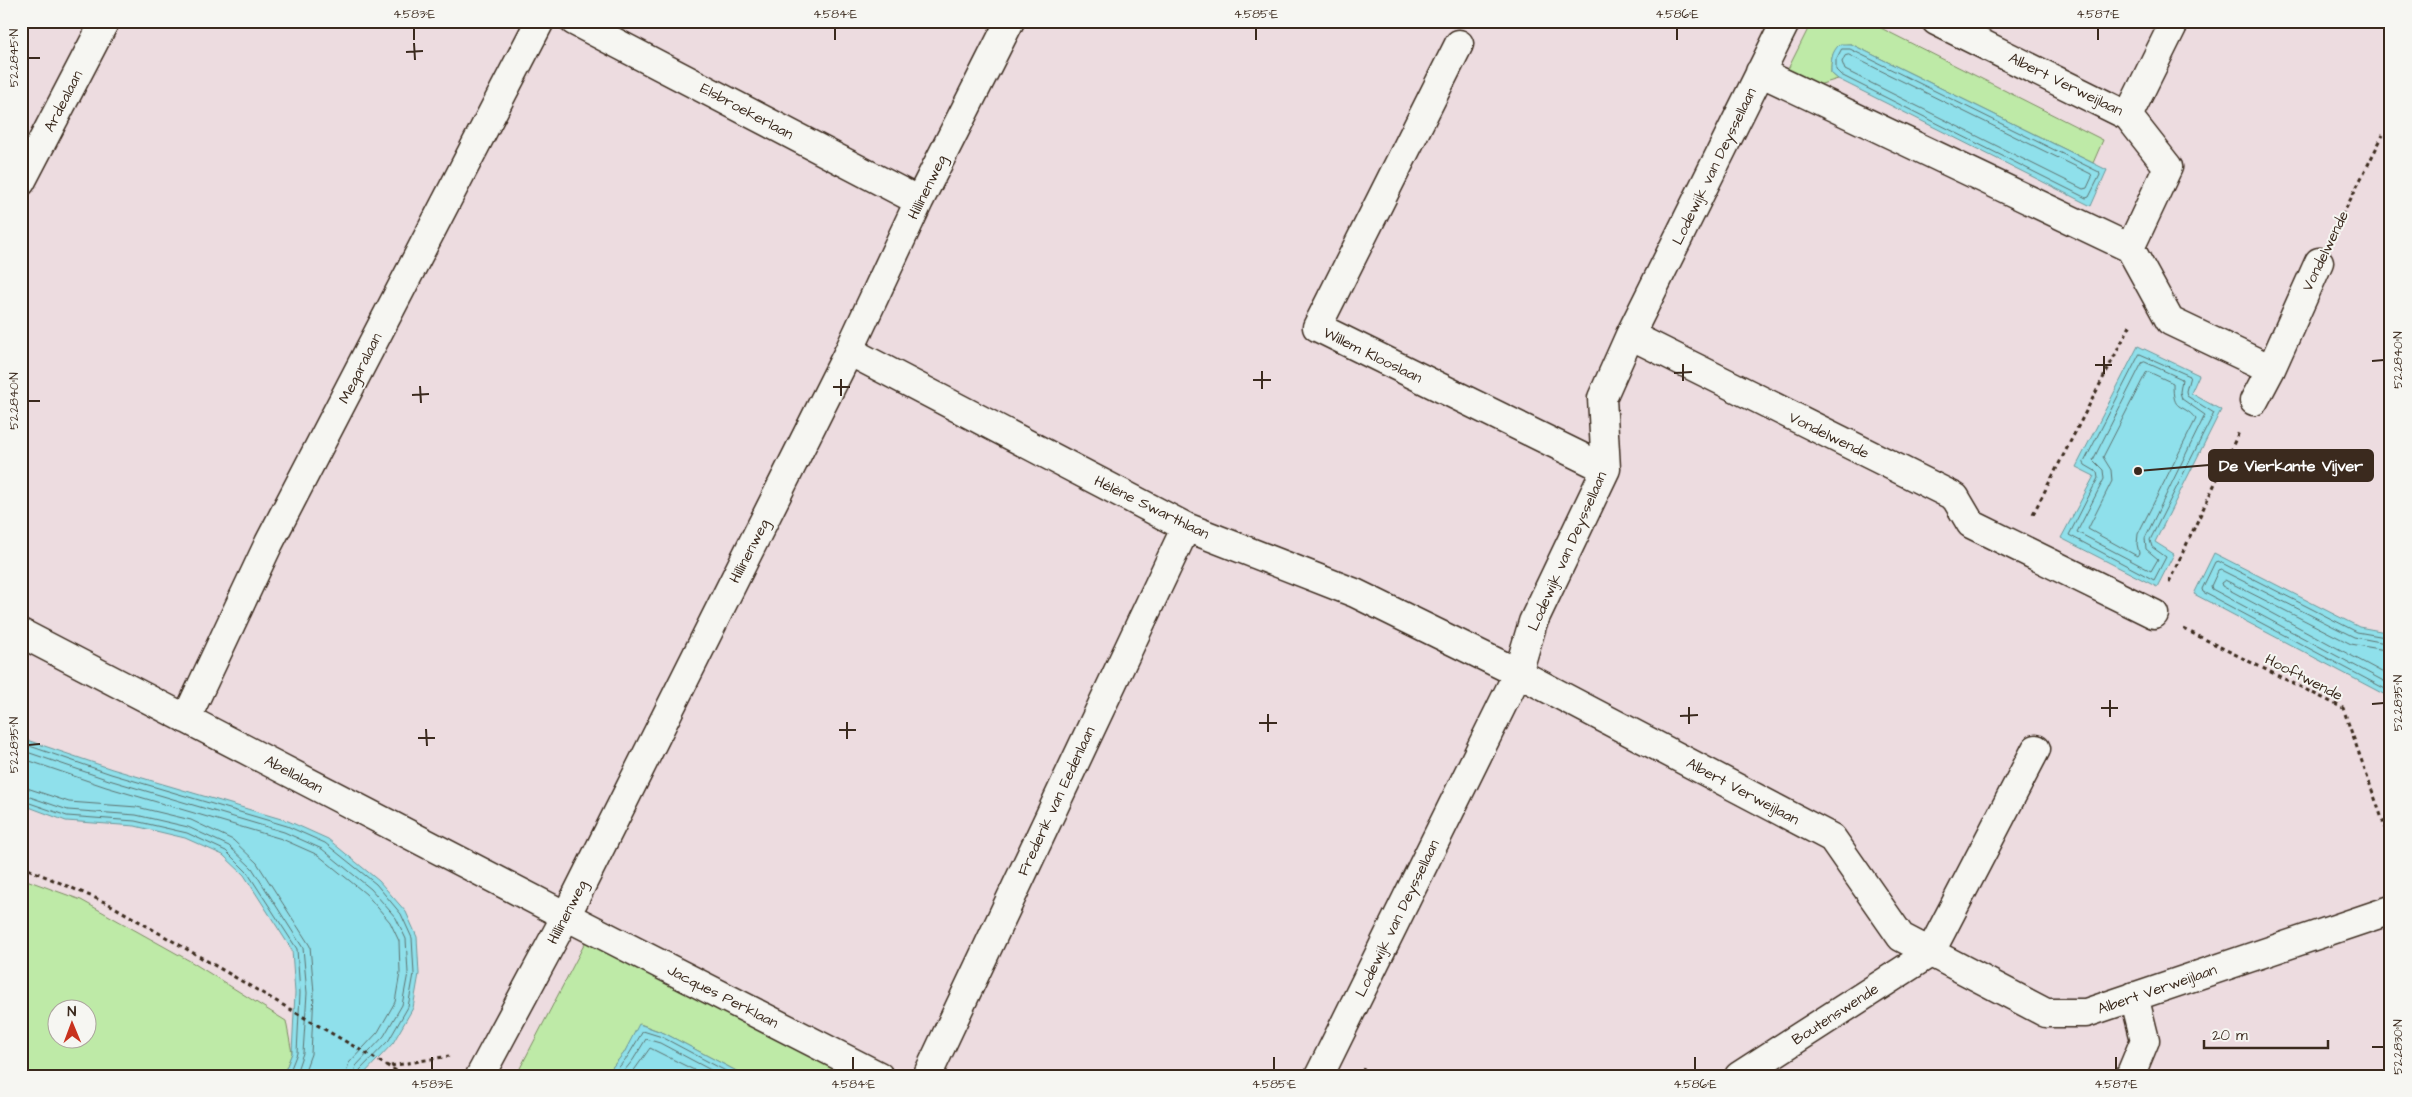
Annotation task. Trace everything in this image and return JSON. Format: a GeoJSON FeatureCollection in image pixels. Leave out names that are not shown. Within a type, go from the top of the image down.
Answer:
{"type":"FeatureCollection","features":[{"type":"Feature","properties":{"kind":"street","name":"Ardealaan"},"geometry":{"type":"LineString","coordinates":[[21,182],[105,21]]}},
{"type":"Feature","properties":{"kind":"street","name":"Megaralaan"},"geometry":{"type":"LineString","coordinates":[[186,718],[269,543],[540,21]]}},
{"type":"Feature","properties":{"kind":"street","name":"Elsbroekerlaan"},"geometry":{"type":"LineString","coordinates":[[574,21],[919,201]]}},
{"type":"Feature","properties":{"kind":"street","name":"Hillinenweg"},"geometry":{"type":"LineString","coordinates":[[480,1076],[566,916],[849,351],[919,201],[1010,21]]}},
{"type":"Feature","properties":{"kind":"street","name":"Lodewijk van Deyssellaan"},"geometry":{"type":"LineString","coordinates":[[1319,1076],[1518,673],[1533,622],[1606,469],[1602,398],[1630,335],[1786,21]]}},
{"type":"Feature","properties":{"kind":"street","name":"Albert Verweijlaan"},"geometry":{"type":"LineString","coordinates":[[1936,21],[2128,116],[2175,21]]}},
{"type":"Feature","properties":{"kind":"street","name":"Willem Klooslaan"},"geometry":{"type":"LineString","coordinates":[[1459,44],[1317,328],[1606,469]]}},
{"type":"Feature","properties":{"kind":"street"},"geometry":{"type":"LineString","coordinates":[[1760,72],[2130,248],[2170,322],[2271,369]]}},
{"type":"Feature","properties":{"kind":"street"},"geometry":{"type":"LineString","coordinates":[[2128,116],[2168,167],[2130,248]]}},
{"type":"Feature","properties":{"kind":"street","name":"Vondelwende"},"geometry":{"type":"LineString","coordinates":[[2254,401],[2271,369],[2319,262]]}},
{"type":"Feature","properties":{"kind":"street","name":"Vondelwende"},"geometry":{"type":"LineString","coordinates":[[1630,335],[1955,497],[1971,524],[2154,614]]}},
{"type":"Feature","properties":{"kind":"street","name":"Hélène Swarthlaan"},"geometry":{"type":"LineString","coordinates":[[849,351],[1186,527],[1355,593],[1518,673]]}},
{"type":"Feature","properties":{"kind":"street","name":"Frederik van Eedenlaan"},"geometry":{"type":"LineString","coordinates":[[927,1076],[1186,527]]}},
{"type":"Feature","properties":{"kind":"street","name":"Abellalaan"},"geometry":{"type":"LineString","coordinates":[[21,632],[566,916]]}},
{"type":"Feature","properties":{"kind":"street","name":"Albert Verweijlaan"},"geometry":{"type":"LineString","coordinates":[[1518,673],[1832,838],[1901,937],[2046,1013],[2086,1013],[2391,910]]}},
{"type":"Feature","properties":{"kind":"street"},"geometry":{"type":"LineString","coordinates":[[1930,953],[2036,749]]}},
{"type":"Feature","properties":{"kind":"street","name":"Jacques Perklaan"},"geometry":{"type":"LineString","coordinates":[[566,916],[879,1076]]}},
{"type":"Feature","properties":{"kind":"street","name":"Boutenswende"},"geometry":{"type":"LineString","coordinates":[[1739,1076],[1930,953]]}},
{"type":"Feature","properties":{"kind":"street"},"geometry":{"type":"LineString","coordinates":[[2130,1076],[2145,1040],[2134,996]]}},
{"type":"Feature","properties":{"kind":"path","name":"Vondelwende"},"geometry":{"type":"LineString","coordinates":[[2319,262],[2383,135]]}},
{"type":"Feature","properties":{"kind":"path"},"geometry":{"type":"LineString","coordinates":[[2016,546],[2151,286]]}},
{"type":"Feature","properties":{"kind":"path"},"geometry":{"type":"LineString","coordinates":[[2154,614],[2254,401]]}},
{"type":"Feature","properties":{"kind":"path","name":"Hooftwende"},"geometry":{"type":"LineString","coordinates":[[2154,614],[2343,708],[2391,844]]}},
{"type":"Feature","properties":{"kind":"path"},"geometry":{"type":"LineString","coordinates":[[21,866],[109,904],[405,1076]]}},
{"type":"Feature","properties":{"kind":"path"},"geometry":{"type":"LineString","coordinates":[[390,1066],[495,1049]]}},
{"type":"Feature","properties":{"kind":"green space"},"geometry":{"type":"Polygon","coordinates":[[[1812,21],[1867,21],[2103,140],[2093,163],[1851,44],[1840,46],[1832,57],[1831,73],[1838,79],[1815,86],[1787,71],[1812,21]]]}},
{"type":"Feature","properties":{"kind":"green space"},"geometry":{"type":"Polygon","coordinates":[[[21,878],[81,900],[190,961],[286,1021],[292,1053],[283,1076],[21,1076],[21,878]]]}},
{"type":"Feature","properties":{"kind":"green space"},"geometry":{"type":"Polygon","coordinates":[[[586,941],[848,1076],[746,1076],[664,1033],[640,1024],[624,1053],[605,1076],[516,1076],[586,941]]]}},
{"type":"Feature","properties":{"kind":"water"},"geometry":{"type":"Polygon","coordinates":[[[1840,44],[1851,44],[2107,170],[2091,206],[1838,79],[1831,73],[1831,65],[1833,54],[1840,44]]]}},
{"type":"Feature","properties":{"kind":"water"},"geometry":{"type":"Polygon","coordinates":[[[2138,346],[2199,375],[2191,393],[2221,410],[2155,542],[2174,554],[2157,587],[2061,538],[2094,476],[2076,467],[2138,346]]]}},
{"type":"Feature","properties":{"kind":"water"},"geometry":{"type":"Polygon","coordinates":[[[2214,553],[2359,627],[2391,633],[2391,698],[2194,594],[2214,553]]]}},
{"type":"Feature","properties":{"kind":"water"},"geometry":{"type":"Polygon","coordinates":[[[21,738],[112,769],[288,821],[328,839],[379,881],[406,912],[417,937],[419,974],[413,1008],[393,1043],[362,1076],[283,1076],[292,1053],[295,993],[292,950],[244,875],[223,855],[185,838],[135,826],[66,821],[21,804],[21,738]]]}},
{"type":"Feature","properties":{"kind":"water"},"geometry":{"type":"Polygon","coordinates":[[[639,1024],[664,1033],[746,1076],[605,1076],[624,1053],[639,1024]]]}},
{"type":"Feature","properties":{"kind":"place","name":"De Vierkante Vijver"},"geometry":{"type":"Point","coordinates":[2138,471]}}]}
